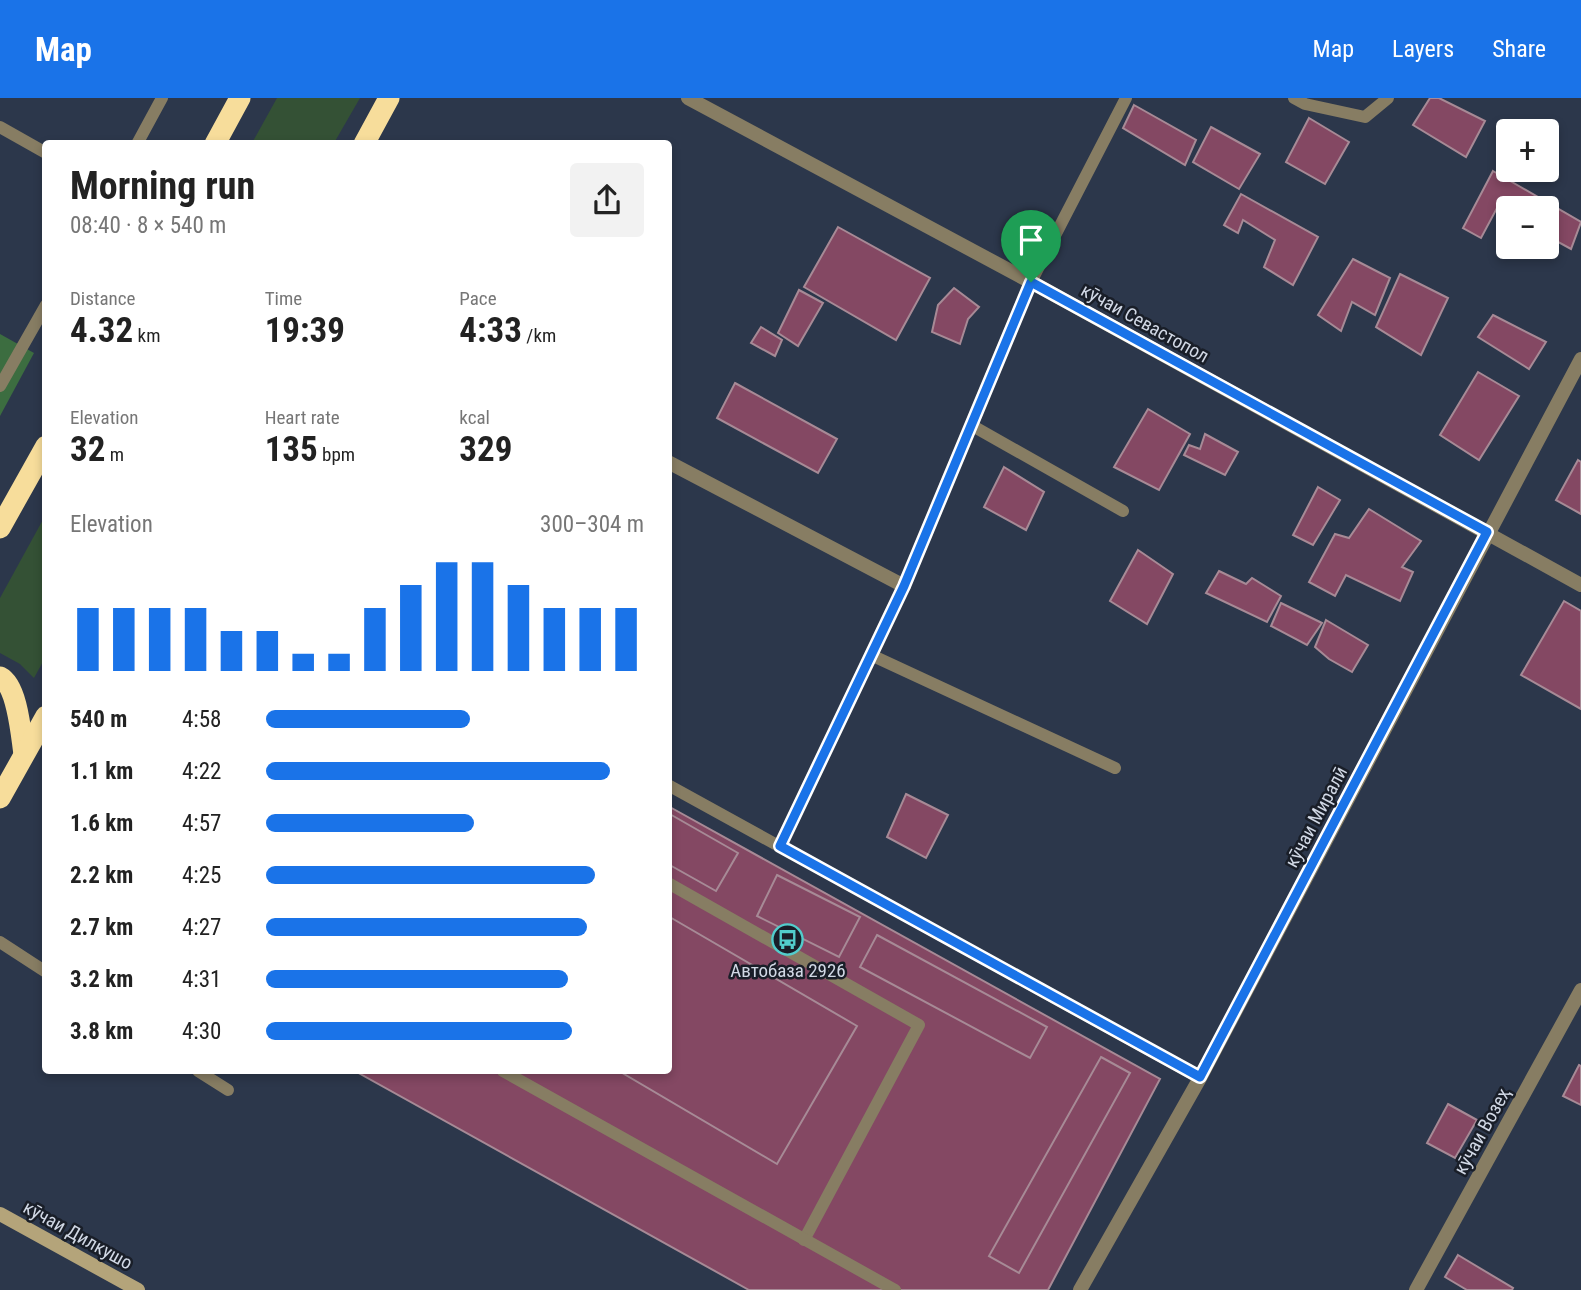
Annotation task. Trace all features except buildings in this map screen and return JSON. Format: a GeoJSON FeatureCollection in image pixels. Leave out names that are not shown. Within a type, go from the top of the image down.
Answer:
{"type":"FeatureCollection","features":[{"type":"Feature","properties":{"kind":"highway"},"geometry":{"type":"LineString","coordinates":[[217,140],[240,98]]}},
{"type":"Feature","properties":{"kind":"highway"},"geometry":{"type":"LineString","coordinates":[[366,140],[389,98]]}},
{"type":"Feature","properties":{"kind":"highway"},"geometry":{"type":"LineString","coordinates":[[0,528],[42,453]]}},
{"type":"Feature","properties":{"kind":"highway"},"geometry":{"type":"LineString","coordinates":[[0,677],[5,680],[16,704],[24,754]]}},
{"type":"Feature","properties":{"kind":"highway"},"geometry":{"type":"LineString","coordinates":[[0,798],[42,723]]}},
{"type":"Feature","properties":{"kind":"main road","name":"кӯчаи Дилкушо"},"geometry":{"type":"LineString","coordinates":[[0,1214],[138,1290]]}},
{"type":"Feature","properties":{"kind":"street","name":"кӯчаи Севастопол"},"geometry":{"type":"LineString","coordinates":[[688,98],[1031,282],[1581,585]]}},
{"type":"Feature","properties":{"kind":"street","name":"кӯчаи Миралӣ"},"geometry":{"type":"LineString","coordinates":[[1080,1290],[1200,1077],[1581,359]]}},
{"type":"Feature","properties":{"kind":"street"},"geometry":{"type":"LineString","coordinates":[[672,464],[904,586]]}},
{"type":"Feature","properties":{"kind":"street","name":"кӯчаи Возеҳ"},"geometry":{"type":"LineString","coordinates":[[1416,1290],[1581,990]]}},
{"type":"Feature","properties":{"kind":"lane"},"geometry":{"type":"LineString","coordinates":[[139,140],[162,98]]}},
{"type":"Feature","properties":{"kind":"lane"},"geometry":{"type":"LineString","coordinates":[[780,846],[904,586],[1031,282],[1126,98]]}},
{"type":"Feature","properties":{"kind":"lane"},"geometry":{"type":"LineString","coordinates":[[1294,98],[1305,104],[1365,117],[1388,98]]}},
{"type":"Feature","properties":{"kind":"lane"},"geometry":{"type":"LineString","coordinates":[[0,128],[42,151]]}},
{"type":"Feature","properties":{"kind":"lane"},"geometry":{"type":"LineString","coordinates":[[0,386],[42,312]]}},
{"type":"Feature","properties":{"kind":"lane"},"geometry":{"type":"LineString","coordinates":[[971,425],[1123,511]]}},
{"type":"Feature","properties":{"kind":"lane"},"geometry":{"type":"LineString","coordinates":[[871,655],[1115,768]]}},
{"type":"Feature","properties":{"kind":"lane"},"geometry":{"type":"LineString","coordinates":[[672,787],[1200,1077]]}},
{"type":"Feature","properties":{"kind":"lane"},"geometry":{"type":"LineString","coordinates":[[672,885],[919,1025],[803,1240]]}},
{"type":"Feature","properties":{"kind":"lane"},"geometry":{"type":"LineString","coordinates":[[0,942],[42,969]]}},
{"type":"Feature","properties":{"kind":"lane"},"geometry":{"type":"LineString","coordinates":[[203,1074],[228,1090]]}},
{"type":"Feature","properties":{"kind":"lane"},"geometry":{"type":"LineString","coordinates":[[508,1074],[895,1290]]}},
{"type":"Feature","properties":{"kind":"green space"},"geometry":{"type":"Polygon","coordinates":[[[277,98],[360,98],[336,140],[254,140],[277,98]]]}},
{"type":"Feature","properties":{"kind":"green space"},"geometry":{"type":"Polygon","coordinates":[[[0,334],[34,353],[0,416],[0,334]]]}},
{"type":"Feature","properties":{"kind":"green space"},"geometry":{"type":"Polygon","coordinates":[[[42,521],[42,663],[34,678],[20,664],[0,653],[0,598],[42,521]]]}},
{"type":"Feature","properties":{"kind":"place","name":"Автобаза 2926"},"geometry":{"type":"Point","coordinates":[788,939]}},
{"type":"Feature","properties":{"kind":"route"},"geometry":{"type":"LineString","coordinates":[[1031,282],[1487,532],[1200,1077],[780,846],[904,586],[1031,282]]}}]}
